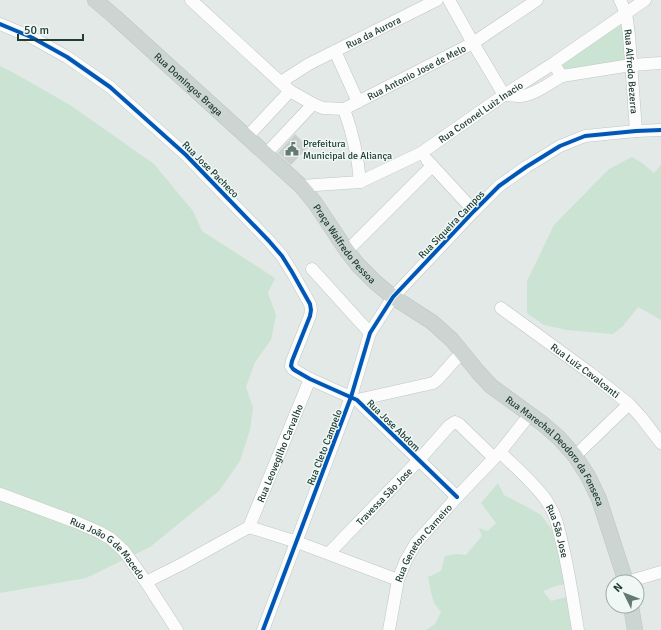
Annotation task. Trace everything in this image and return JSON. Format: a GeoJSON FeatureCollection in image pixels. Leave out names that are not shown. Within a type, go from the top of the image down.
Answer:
{"type":"FeatureCollection","features":[{"type":"Feature","properties":{"kind":"main road","name":"Rua Domingos Braga"},"geometry":{"type":"LineString","coordinates":[[95,0],[247,137]]}},
{"type":"Feature","properties":{"kind":"main road","name":"Praça Walfredo Pessoa"},"geometry":{"type":"LineString","coordinates":[[247,137],[301,186],[315,203],[347,251],[358,265],[375,282],[393,297],[432,322],[452,340]]}},
{"type":"Feature","properties":{"kind":"main road","name":"Rua Marechal Deodoro da Fonseca"},"geometry":{"type":"LineString","coordinates":[[452,340],[491,386],[543,424],[559,438],[574,456],[588,476],[599,499],[624,574]]}},
{"type":"Feature","properties":{"kind":"main road"},"geometry":{"type":"LineString","coordinates":[[632,614],[635,630]]}},
{"type":"Feature","properties":{"kind":"street","name":"Rua Antonio Jose de Melo"},"geometry":{"type":"LineString","coordinates":[[191,0],[290,91],[323,108],[344,109],[473,43],[537,0]]}},
{"type":"Feature","properties":{"kind":"street","name":"Rua da Aurora"},"geometry":{"type":"LineString","coordinates":[[281,82],[309,64],[437,0]]}},
{"type":"Feature","properties":{"kind":"street"},"geometry":{"type":"LineString","coordinates":[[448,0],[504,94],[523,96],[532,93],[562,76],[631,65],[661,63]]}},
{"type":"Feature","properties":{"kind":"street","name":"Rua Alfredo Bezerra"},"geometry":{"type":"LineString","coordinates":[[620,0],[626,13],[636,130]]}},
{"type":"Feature","properties":{"kind":"street","name":"Rua Coronel Luiz Inacio"},"geometry":{"type":"LineString","coordinates":[[301,186],[360,182],[421,153],[504,94],[554,63],[646,0]]}},
{"type":"Feature","properties":{"kind":"street","name":"Rua Jose Pacheco"},"geometry":{"type":"LineString","coordinates":[[0,24],[31,37],[68,57],[110,87],[186,155],[269,241],[282,256],[310,304],[310,316],[291,366],[293,369],[310,380]]}},
{"type":"Feature","properties":{"kind":"street"},"geometry":{"type":"LineString","coordinates":[[335,51],[358,102]]}},
{"type":"Feature","properties":{"kind":"street"},"geometry":{"type":"LineString","coordinates":[[554,63],[562,76]]}},
{"type":"Feature","properties":{"kind":"street"},"geometry":{"type":"LineString","coordinates":[[247,137],[290,91]]}},
{"type":"Feature","properties":{"kind":"street"},"geometry":{"type":"LineString","coordinates":[[266,155],[313,104]]}},
{"type":"Feature","properties":{"kind":"street"},"geometry":{"type":"LineString","coordinates":[[344,109],[356,148],[360,182]]}},
{"type":"Feature","properties":{"kind":"street","name":"Rua Siqueira Campos"},"geometry":{"type":"LineString","coordinates":[[370,333],[393,297],[499,186],[526,167],[560,146],[585,136],[636,130],[661,130]]}},
{"type":"Feature","properties":{"kind":"street"},"geometry":{"type":"LineString","coordinates":[[421,153],[474,211]]}},
{"type":"Feature","properties":{"kind":"street"},"geometry":{"type":"LineString","coordinates":[[347,251],[432,166]]}},
{"type":"Feature","properties":{"kind":"street"},"geometry":{"type":"LineString","coordinates":[[312,269],[370,333]]}},
{"type":"Feature","properties":{"kind":"street","name":"Rua Luiz Cavalcanti"},"geometry":{"type":"LineString","coordinates":[[501,308],[590,373],[629,404],[661,442]]}},
{"type":"Feature","properties":{"kind":"street","name":"Rua Cleto Campelo"},"geometry":{"type":"LineString","coordinates":[[262,630],[354,399],[370,333]]}},
{"type":"Feature","properties":{"kind":"street"},"geometry":{"type":"LineString","coordinates":[[354,399],[433,383],[462,352]]}},
{"type":"Feature","properties":{"kind":"street","name":"Rua Jose Abdom"},"geometry":{"type":"LineString","coordinates":[[310,380],[354,399],[457,497]]}},
{"type":"Feature","properties":{"kind":"street","name":"Rua Leovegilho Carvalho"},"geometry":{"type":"LineString","coordinates":[[249,527],[310,380]]}},
{"type":"Feature","properties":{"kind":"street"},"geometry":{"type":"LineString","coordinates":[[574,456],[629,404]]}},
{"type":"Feature","properties":{"kind":"street","name":"Rua Geneton Carneiro"},"geometry":{"type":"LineString","coordinates":[[389,630],[398,580],[406,560],[416,543],[497,455],[530,414]]}},
{"type":"Feature","properties":{"kind":"street","name":"Travessa São Jose"},"geometry":{"type":"LineString","coordinates":[[329,553],[419,460],[449,426],[455,422]]}},
{"type":"Feature","properties":{"kind":"street","name":"Rua São Jose"},"geometry":{"type":"LineString","coordinates":[[455,422],[536,487],[552,510],[557,519],[567,560],[578,630]]}},
{"type":"Feature","properties":{"kind":"street","name":"Rua João G de Macedo"},"geometry":{"type":"LineString","coordinates":[[0,494],[76,522],[111,539],[124,550],[146,582],[249,527]]}},
{"type":"Feature","properties":{"kind":"street"},"geometry":{"type":"LineString","coordinates":[[249,527],[329,553],[398,580]]}},
{"type":"Feature","properties":{"kind":"street"},"geometry":{"type":"LineString","coordinates":[[645,577],[661,572]]}},
{"type":"Feature","properties":{"kind":"street"},"geometry":{"type":"LineString","coordinates":[[146,582],[177,630]]}},
{"type":"Feature","properties":{"kind":"green space"},"geometry":{"type":"Polygon","coordinates":[[[623,23],[625,63],[565,71],[561,63],[623,23]]]}},
{"type":"Feature","properties":{"kind":"green space"},"geometry":{"type":"Polygon","coordinates":[[[0,66],[70,105],[154,164],[193,211],[202,231],[275,278],[268,293],[276,315],[271,340],[255,362],[246,387],[253,408],[250,430],[240,461],[219,491],[150,547],[86,578],[0,593],[0,66]]]}},
{"type":"Feature","properties":{"kind":"green space"},"geometry":{"type":"Polygon","coordinates":[[[632,157],[654,173],[661,165],[661,320],[638,307],[623,326],[613,334],[567,330],[544,325],[527,313],[527,281],[554,225],[609,169],[632,157]]]}},
{"type":"Feature","properties":{"kind":"green space"},"geometry":{"type":"Polygon","coordinates":[[[498,483],[504,495],[541,515],[554,533],[565,584],[543,591],[551,601],[566,597],[571,630],[426,630],[435,624],[441,612],[434,603],[428,577],[441,571],[445,556],[457,554],[466,555],[482,536],[479,528],[488,531],[496,523],[481,503],[498,483]]]}},
{"type":"Feature","properties":{"kind":"building","name":"Prefeitura Municipal de Aliança"},"geometry":{"type":"Polygon","coordinates":[[[295,134],[308,147],[291,165],[278,153],[295,134]]]}},
{"type":"Feature","properties":{"kind":"cycle path"},"geometry":{"type":"LineString","coordinates":[[0,24],[31,37],[67,57],[110,87],[186,155],[282,256],[310,304],[310,316],[292,361],[291,366],[293,369],[310,379],[357,400],[457,497]]}},
{"type":"Feature","properties":{"kind":"cycle path"},"geometry":{"type":"LineString","coordinates":[[263,630],[351,397],[370,333],[393,297],[499,186],[526,167],[560,146],[585,136],[661,130]]}},
{"type":"Feature","properties":{"kind":"place","name":"Prefeitura Municipal de Aliança"},"geometry":{"type":"Point","coordinates":[292,149]}}]}
